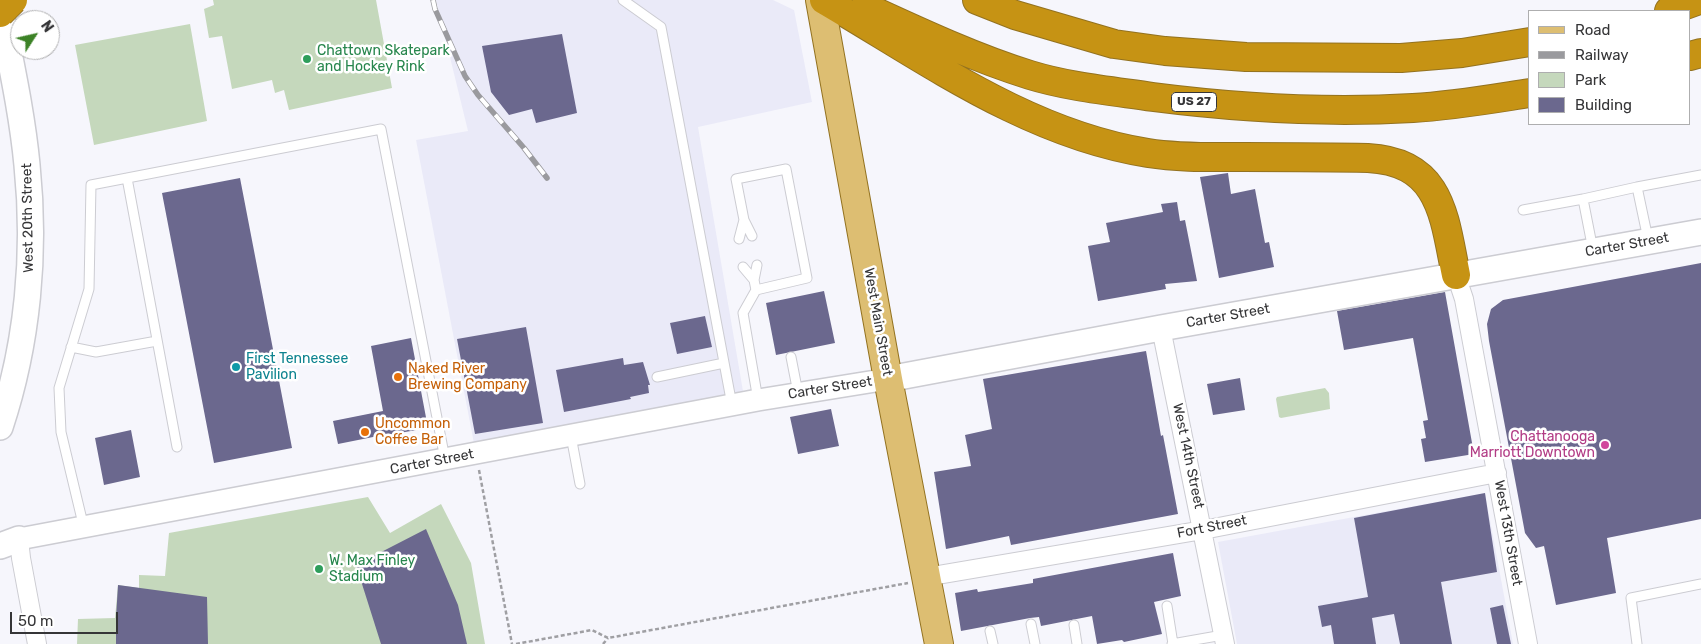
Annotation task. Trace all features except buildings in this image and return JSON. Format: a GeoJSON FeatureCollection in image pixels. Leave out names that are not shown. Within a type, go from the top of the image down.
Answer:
{"type":"FeatureCollection","features":[{"type":"Feature","properties":{"kind":"highway"},"geometry":{"type":"LineString","coordinates":[[0,13],[13,0]]}},
{"type":"Feature","properties":{"kind":"highway"},"geometry":{"type":"LineString","coordinates":[[824,0],[868,15],[930,64],[994,100],[1033,118],[1090,140],[1149,154],[1200,157],[1368,158],[1392,161],[1403,165],[1423,179],[1436,196],[1444,217],[1456,275]]}},
{"type":"Feature","properties":{"kind":"highway"},"geometry":{"type":"LineString","coordinates":[[977,0],[1015,15],[1114,44],[1165,51],[1246,57],[1401,58],[1462,53],[1528,42]]}},
{"type":"Feature","properties":{"kind":"highway"},"geometry":{"type":"LineString","coordinates":[[1674,10],[1699,0]]}},
{"type":"Feature","properties":{"kind":"highway","name":"US 27"},"geometry":{"type":"LineString","coordinates":[[868,15],[1031,75],[1097,88],[1219,105],[1328,110],[1375,110],[1416,108],[1528,93]]}},
{"type":"Feature","properties":{"kind":"main road","name":"West Main Street"},"geometry":{"type":"LineString","coordinates":[[820,0],[888,379],[939,644]]}},
{"type":"Feature","properties":{"kind":"main road","name":"West 20th Street"},"geometry":{"type":"LineString","coordinates":[[0,7],[23,128],[28,173],[31,236],[29,281],[21,344],[0,427]]}},
{"type":"Feature","properties":{"kind":"main road","name":"Carter Street"},"geometry":{"type":"LineString","coordinates":[[888,379],[1161,328],[1701,232]]}},
{"type":"Feature","properties":{"kind":"street","name":"West 13th Street"},"geometry":{"type":"LineString","coordinates":[[1456,275],[1464,299],[1528,644]]}},
{"type":"Feature","properties":{"kind":"street","name":"West 14th Street"},"geometry":{"type":"LineString","coordinates":[[1161,328],[1224,639]]}},
{"type":"Feature","properties":{"kind":"street","name":"Carter Street"},"geometry":{"type":"LineString","coordinates":[[6,540],[84,528],[758,400],[888,379]]}},
{"type":"Feature","properties":{"kind":"street","name":"Fort Street"},"geometry":{"type":"LineString","coordinates":[[926,578],[1203,530],[1497,473]]}},
{"type":"Feature","properties":{"kind":"street"},"geometry":{"type":"LineString","coordinates":[[6,540],[21,558],[37,644]]}},
{"type":"Feature","properties":{"kind":"lane"},"geometry":{"type":"LineString","coordinates":[[622,0],[660,27],[732,405]]}},
{"type":"Feature","properties":{"kind":"lane"},"geometry":{"type":"LineString","coordinates":[[84,528],[61,432],[59,388],[89,289],[92,185],[381,129],[445,460]]}},
{"type":"Feature","properties":{"kind":"lane"},"geometry":{"type":"LineString","coordinates":[[752,236],[744,220],[736,179],[786,169],[807,278],[756,290]]}},
{"type":"Feature","properties":{"kind":"lane"},"geometry":{"type":"LineString","coordinates":[[1523,210],[1701,174]]}},
{"type":"Feature","properties":{"kind":"lane"},"geometry":{"type":"LineString","coordinates":[[127,178],[177,447]]}},
{"type":"Feature","properties":{"kind":"lane"},"geometry":{"type":"LineString","coordinates":[[1636,188],[1648,242]]}},
{"type":"Feature","properties":{"kind":"lane"},"geometry":{"type":"LineString","coordinates":[[1583,199],[1593,252]]}},
{"type":"Feature","properties":{"kind":"lane"},"geometry":{"type":"LineString","coordinates":[[739,240],[744,220]]}},
{"type":"Feature","properties":{"kind":"lane"},"geometry":{"type":"LineString","coordinates":[[757,265],[754,280],[756,290],[743,313],[758,400]]}},
{"type":"Feature","properties":{"kind":"lane"},"geometry":{"type":"LineString","coordinates":[[744,267],[754,280]]}},
{"type":"Feature","properties":{"kind":"lane"},"geometry":{"type":"LineString","coordinates":[[71,346],[96,352],[157,341]]}},
{"type":"Feature","properties":{"kind":"lane"},"geometry":{"type":"LineString","coordinates":[[791,357],[798,393]]}},
{"type":"Feature","properties":{"kind":"lane"},"geometry":{"type":"LineString","coordinates":[[657,376],[724,363]]}},
{"type":"Feature","properties":{"kind":"lane"},"geometry":{"type":"LineString","coordinates":[[571,436],[580,484]]}},
{"type":"Feature","properties":{"kind":"lane"},"geometry":{"type":"LineString","coordinates":[[1637,644],[1631,598],[1701,584]]}},
{"type":"Feature","properties":{"kind":"lane"},"geometry":{"type":"LineString","coordinates":[[1167,606],[1172,644],[1224,639]]}},
{"type":"Feature","properties":{"kind":"lane"},"geometry":{"type":"LineString","coordinates":[[1031,624],[1034,644]]}},
{"type":"Feature","properties":{"kind":"lane"},"geometry":{"type":"LineString","coordinates":[[1074,625],[1077,644]]}},
{"type":"Feature","properties":{"kind":"lane"},"geometry":{"type":"LineString","coordinates":[[990,631],[993,644]]}},
{"type":"Feature","properties":{"kind":"path"},"geometry":{"type":"LineString","coordinates":[[476,454],[512,644]]}},
{"type":"Feature","properties":{"kind":"path"},"geometry":{"type":"LineString","coordinates":[[516,644],[592,630],[608,638],[926,578]]}},
{"type":"Feature","properties":{"kind":"path"},"geometry":{"type":"LineString","coordinates":[[603,644],[608,638]]}},
{"type":"Feature","properties":{"kind":"shaded area"},"geometry":{"type":"Polygon","coordinates":[[[436,0],[773,0],[794,10],[812,102],[698,127],[745,403],[476,454],[416,140],[468,131],[436,0]]]}},
{"type":"Feature","properties":{"kind":"shaded area"},"geometry":{"type":"Polygon","coordinates":[[[1485,493],[1513,644],[1237,644],[1218,542],[1485,493]]]}},
{"type":"Feature","properties":{"kind":"green space","name":"Chattown Skatepark and Hockey Rink"},"geometry":{"type":"Polygon","coordinates":[[[213,0],[376,0],[392,88],[289,110],[284,90],[275,93],[272,80],[232,89],[222,36],[209,38],[204,9],[214,5],[213,0]]]}},
{"type":"Feature","properties":{"kind":"green space"},"geometry":{"type":"Polygon","coordinates":[[[190,24],[207,121],[94,145],[75,45],[190,24]]]}},
{"type":"Feature","properties":{"kind":"green space"},"geometry":{"type":"Polygon","coordinates":[[[1325,388],[1329,393],[1330,409],[1279,417],[1277,397],[1325,388]]]}},
{"type":"Feature","properties":{"kind":"green space","name":"W. Max Finley Stadium"},"geometry":{"type":"Polygon","coordinates":[[[368,497],[390,533],[441,504],[471,563],[485,644],[77,644],[78,619],[115,618],[118,585],[139,588],[139,575],[165,576],[169,533],[368,497]]]}},
{"type":"Feature","properties":{"kind":"railway"},"geometry":{"type":"LineString","coordinates":[[433,0],[435,9],[465,76],[478,95],[547,178]]}},
{"type":"Feature","properties":{"kind":"place","name":"Chattown Skatepark and Hockey Rink"},"geometry":{"type":"Point","coordinates":[307,59]}},
{"type":"Feature","properties":{"kind":"place","name":"First Tennessee Pavilion"},"geometry":{"type":"Point","coordinates":[236,367]}},
{"type":"Feature","properties":{"kind":"place","name":"Naked River Brewing Company"},"geometry":{"type":"Point","coordinates":[398,377]}},
{"type":"Feature","properties":{"kind":"place","name":"Uncommon Coffee Bar"},"geometry":{"type":"Point","coordinates":[365,432]}},
{"type":"Feature","properties":{"kind":"place","name":"Chattanooga Marriott Downtown"},"geometry":{"type":"Point","coordinates":[1605,445]}},
{"type":"Feature","properties":{"kind":"place","name":"W. Max Finley Stadium"},"geometry":{"type":"Point","coordinates":[319,569]}}]}
